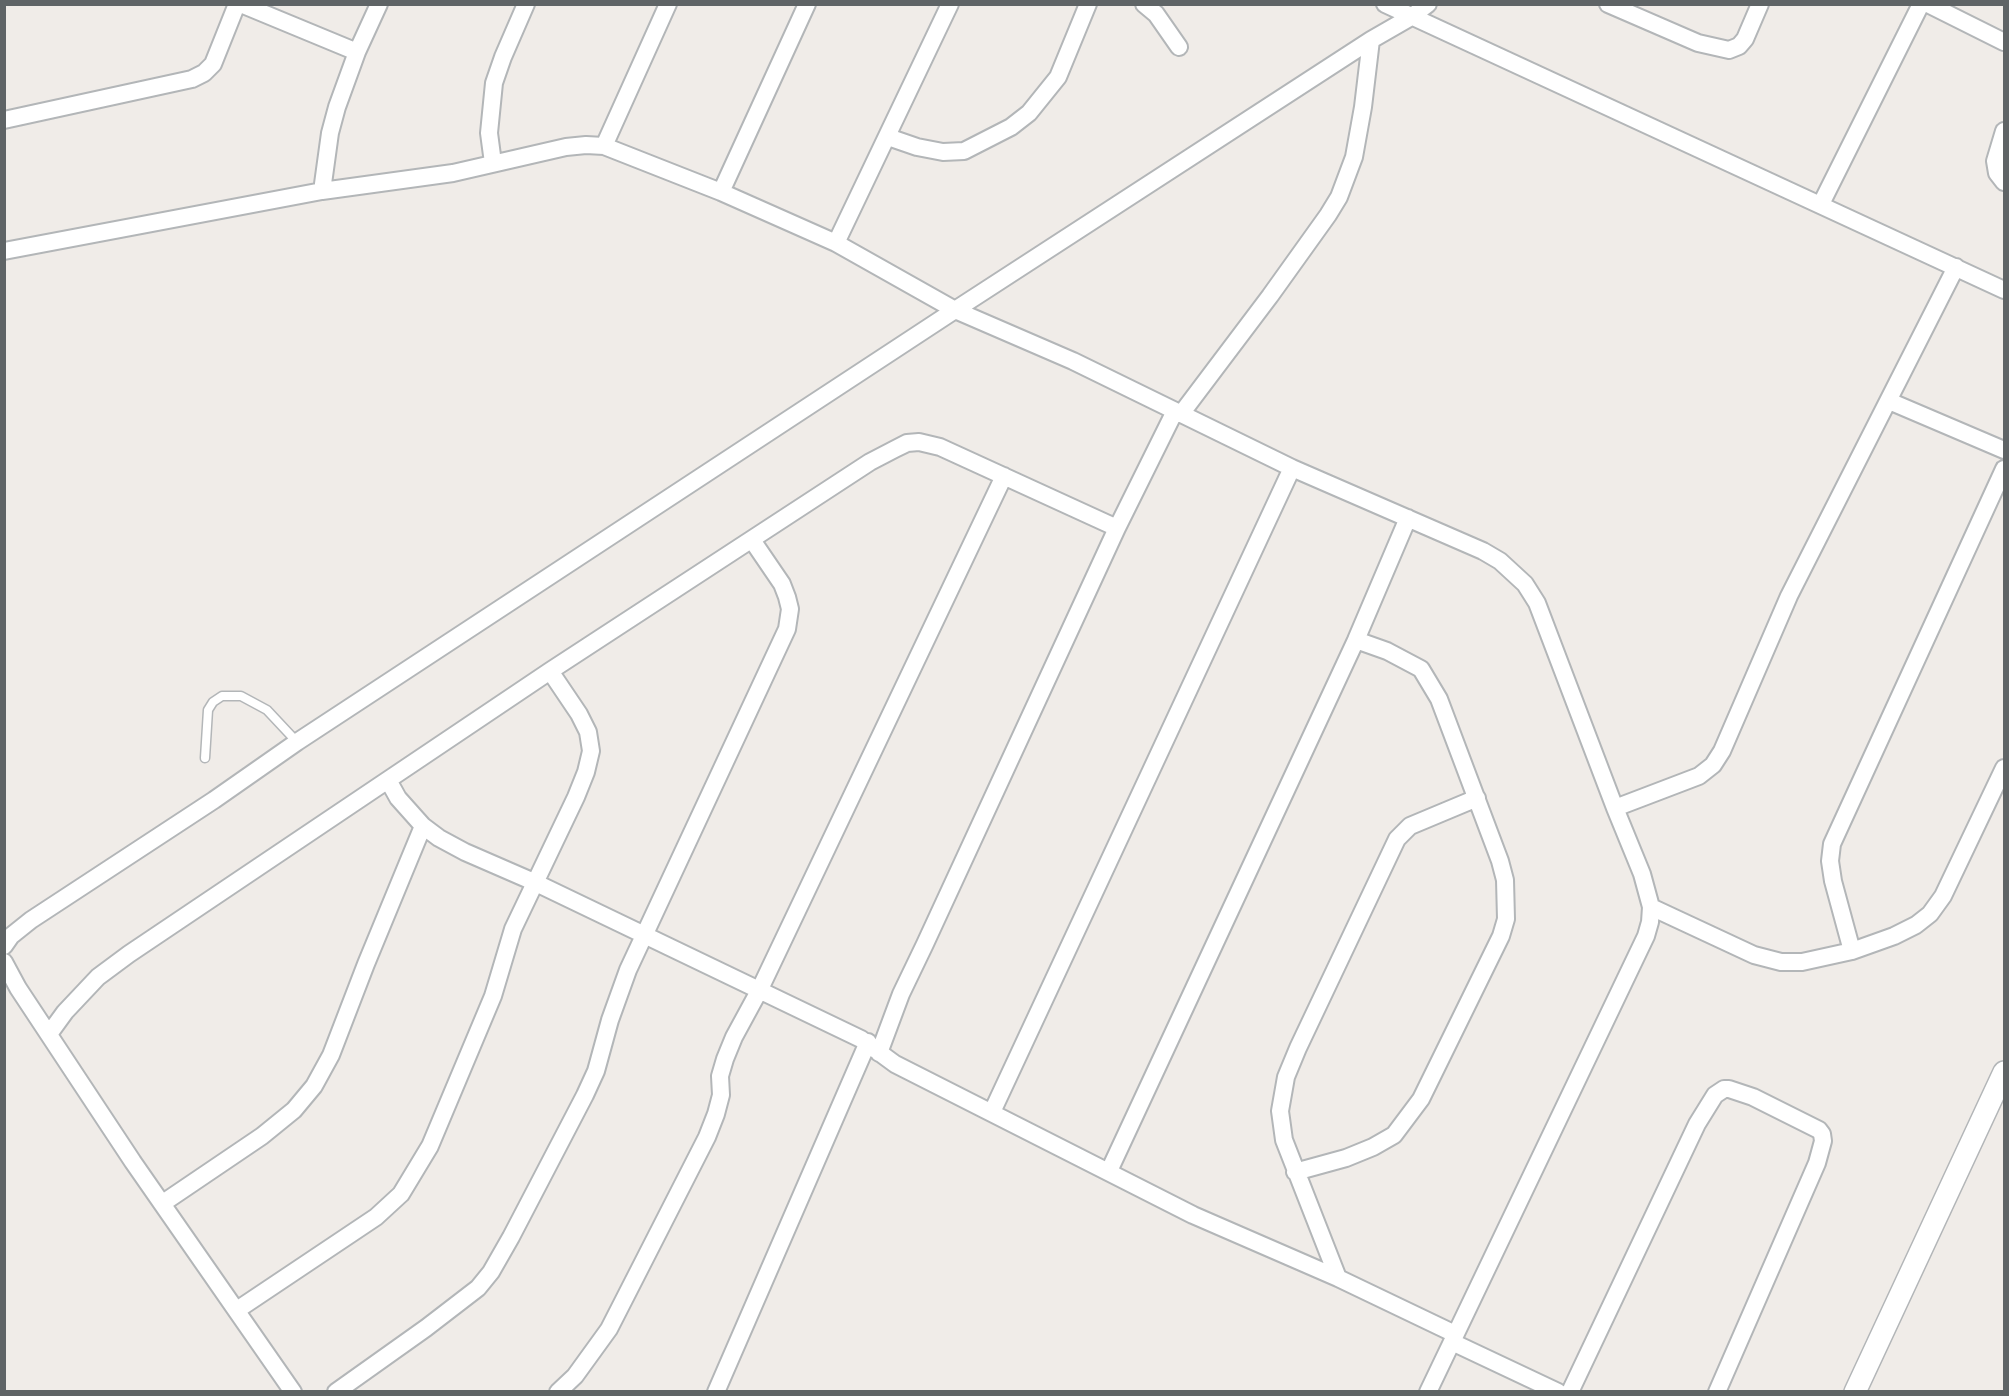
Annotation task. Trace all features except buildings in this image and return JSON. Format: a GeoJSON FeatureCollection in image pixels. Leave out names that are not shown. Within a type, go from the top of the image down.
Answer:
{"type":"FeatureCollection","features":[{"type":"Feature","properties":{"kind":"street"},"geometry":{"type":"LineString","coordinates":[[4,120],[192,79],[204,73],[213,64],[239,4],[357,52]]}},
{"type":"Feature","properties":{"kind":"street"},"geometry":{"type":"LineString","coordinates":[[322,191],[330,133],[357,52],[379,4]]}},
{"type":"Feature","properties":{"kind":"street"},"geometry":{"type":"LineString","coordinates":[[493,163],[489,133],[494,84],[526,4]]}},
{"type":"Feature","properties":{"kind":"street"},"geometry":{"type":"LineString","coordinates":[[604,146],[668,4]]}},
{"type":"Feature","properties":{"kind":"street"},"geometry":{"type":"LineString","coordinates":[[721,192],[807,4]]}},
{"type":"Feature","properties":{"kind":"street"},"geometry":{"type":"LineString","coordinates":[[836,243],[951,4]]}},
{"type":"Feature","properties":{"kind":"street"},"geometry":{"type":"LineString","coordinates":[[888,137],[942,152],[964,150],[1011,127],[1029,113],[1058,77],[1088,4]]}},
{"type":"Feature","properties":{"kind":"street"},"geometry":{"type":"LineString","coordinates":[[1144,4],[1156,14],[1179,47]]}},
{"type":"Feature","properties":{"kind":"street"},"geometry":{"type":"LineString","coordinates":[[1385,4],[2004,290]]}},
{"type":"Feature","properties":{"kind":"street"},"geometry":{"type":"LineString","coordinates":[[4,946],[11,936],[31,920],[297,742],[1428,4]]}},
{"type":"Feature","properties":{"kind":"street"},"geometry":{"type":"LineString","coordinates":[[1608,4],[1698,44],[1729,50],[1739,46],[1745,39],[1760,4]]}},
{"type":"Feature","properties":{"kind":"street"},"geometry":{"type":"LineString","coordinates":[[1821,204],[1921,4]]}},
{"type":"Feature","properties":{"kind":"street"},"geometry":{"type":"LineString","coordinates":[[1928,4],[2004,42]]}},
{"type":"Feature","properties":{"kind":"street"},"geometry":{"type":"LineString","coordinates":[[717,1392],[874,1047],[901,994],[1117,528],[1178,413],[1302,251],[1339,197],[1354,157],[1371,40]]}},
{"type":"Feature","properties":{"kind":"street"},"geometry":{"type":"LineString","coordinates":[[2004,131],[1995,161],[1997,173],[2004,182]]}},
{"type":"Feature","properties":{"kind":"street"},"geometry":{"type":"LineString","coordinates":[[4,251],[322,191],[453,173],[566,147],[604,146],[721,192],[836,243],[956,310],[1073,361],[1292,468],[1483,551],[1500,561],[1525,584],[1540,611],[1642,874],[1651,908],[1650,922],[1646,936],[1428,1392]]}},
{"type":"Feature","properties":{"kind":"street"},"geometry":{"type":"LineString","coordinates":[[1615,808],[1699,776],[1713,765],[1789,596],[1956,267]]}},
{"type":"Feature","properties":{"kind":"street"},"geometry":{"type":"LineString","coordinates":[[1890,400],[2004,450]]}},
{"type":"Feature","properties":{"kind":"street"},"geometry":{"type":"LineString","coordinates":[[49,1034],[65,1012],[98,977],[550,671],[870,462],[907,443],[919,442],[940,447],[1117,528]]}},
{"type":"Feature","properties":{"kind":"street"},"geometry":{"type":"LineString","coordinates":[[992,1112],[1292,468]]}},
{"type":"Feature","properties":{"kind":"street"},"geometry":{"type":"LineString","coordinates":[[1852,951],[1833,881],[1830,861],[1832,844],[2004,469]]}},
{"type":"Feature","properties":{"kind":"street"},"geometry":{"type":"LineString","coordinates":[[558,1392],[575,1377],[609,1329],[702,1147],[716,1114],[721,1095],[720,1076],[725,1059],[1004,476]]}},
{"type":"Feature","properties":{"kind":"street"},"geometry":{"type":"LineString","coordinates":[[1109,1171],[1356,640],[1408,518]]}},
{"type":"Feature","properties":{"kind":"street"},"geometry":{"type":"LineString","coordinates":[[336,1392],[478,1288],[491,1272],[511,1237],[585,1095],[596,1071],[610,1020],[628,970],[787,629],[790,609],[788,597],[782,584],[752,540]]}},
{"type":"Feature","properties":{"kind":"street"},"geometry":{"type":"LineString","coordinates":[[1295,1172],[1346,1158],[1373,1147],[1394,1134],[1420,1099],[1502,936],[1506,919],[1504,880],[1500,861],[1438,699],[1421,669],[1387,651],[1356,640]]}},
{"type":"Feature","properties":{"kind":"street"},"geometry":{"type":"LineString","coordinates":[[237,1310],[376,1217],[401,1194],[430,1146],[494,996],[513,929],[586,772],[591,751],[588,732],[579,714],[550,671]]}},
{"type":"Feature","properties":{"kind":"street"},"geometry":{"type":"LineString","coordinates":[[1651,908],[1754,955],[1781,962],[1802,962],[1852,951],[1916,926],[1930,914],[1943,896],[2004,768]]}},
{"type":"Feature","properties":{"kind":"street"},"geometry":{"type":"LineString","coordinates":[[388,780],[398,798],[423,826],[465,852],[534,882],[874,1047],[896,1064],[1212,1224],[1338,1278],[1558,1392]]}},
{"type":"Feature","properties":{"kind":"street"},"geometry":{"type":"LineString","coordinates":[[1338,1278],[1284,1140],[1280,1111],[1286,1077],[1397,839],[1410,826],[1477,798]]}},
{"type":"Feature","properties":{"kind":"street"},"geometry":{"type":"LineString","coordinates":[[163,1203],[262,1136],[294,1110],[314,1086],[331,1055],[423,826]]}},
{"type":"Feature","properties":{"kind":"street"},"geometry":{"type":"LineString","coordinates":[[4,962],[18,988],[133,1162],[293,1392]]}},
{"type":"Feature","properties":{"kind":"street"},"geometry":{"type":"LineString","coordinates":[[1855,1392],[2004,1072]]}},
{"type":"Feature","properties":{"kind":"street"},"geometry":{"type":"LineString","coordinates":[[1570,1392],[1697,1124],[1715,1095],[1724,1089],[1729,1089],[1753,1097],[1819,1130],[1823,1141],[1817,1163],[1717,1392]]}},
{"type":"Feature","properties":{"kind":"lane"},"geometry":{"type":"LineString","coordinates":[[205,758],[208,710],[213,702],[222,696],[242,696],[267,710],[297,742]]}}]}
